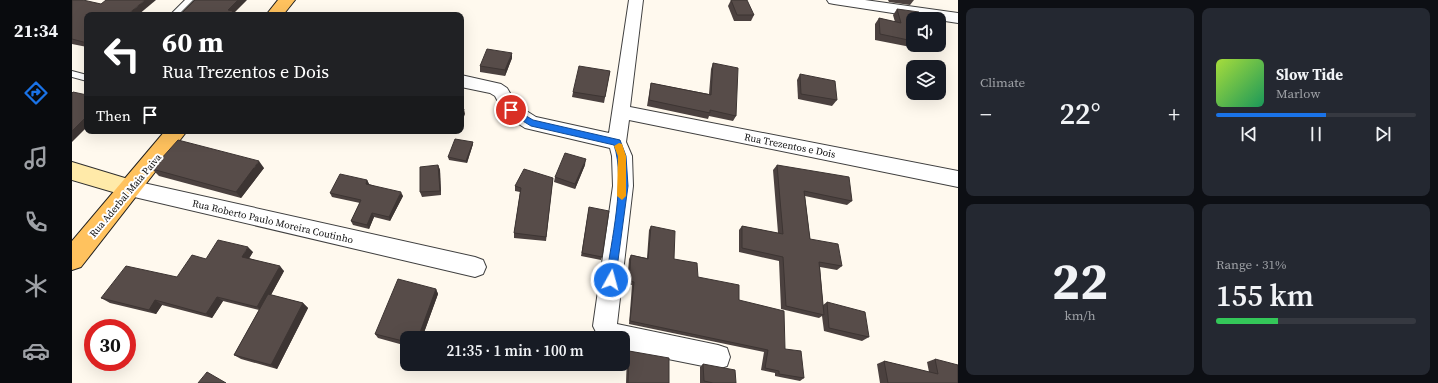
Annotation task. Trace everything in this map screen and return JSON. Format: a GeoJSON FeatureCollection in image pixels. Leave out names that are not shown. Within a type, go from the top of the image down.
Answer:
{"type":"FeatureCollection","features":[{"type":"Feature","properties":{"kind":"main road"},"geometry":{"type":"LineString","coordinates":[[277,12],[287,0]]}},
{"type":"Feature","properties":{"kind":"main road","name":"Rua Aderbal Maia Paiva"},"geometry":{"type":"LineString","coordinates":[[72,258],[175,134]]}},
{"type":"Feature","properties":{"kind":"street"},"geometry":{"type":"LineString","coordinates":[[617,331],[623,186],[622,156],[617,142],[636,0]]}},
{"type":"Feature","properties":{"kind":"street"},"geometry":{"type":"LineString","coordinates":[[834,0],[958,18]]}},
{"type":"Feature","properties":{"kind":"street"},"geometry":{"type":"LineString","coordinates":[[464,82],[495,88],[501,92],[511,110],[531,123],[617,142]]}},
{"type":"Feature","properties":{"kind":"street","name":"Rua Trezentos e Dois"},"geometry":{"type":"LineString","coordinates":[[621,112],[958,179]]}},
{"type":"Feature","properties":{"kind":"street","name":"Rua Roberto Paulo Moreira Coutinho"},"geometry":{"type":"LineString","coordinates":[[72,171],[130,188],[475,267]]}},
{"type":"Feature","properties":{"kind":"street"},"geometry":{"type":"LineString","coordinates":[[630,337],[718,357]]}},
{"type":"Feature","properties":{"kind":"lane"},"geometry":{"type":"LineString","coordinates":[[177,12],[189,0]]}},
{"type":"Feature","properties":{"kind":"lane"},"geometry":{"type":"LineString","coordinates":[[72,74],[84,77]]}},
{"type":"Feature","properties":{"kind":"building"},"geometry":{"type":"Polygon","coordinates":[[[72,0],[83,0],[101,4],[106,0],[145,0],[131,12],[84,12],[84,42],[72,39],[72,0]]]}},
{"type":"Feature","properties":{"kind":"building"},"geometry":{"type":"Polygon","coordinates":[[[195,0],[238,0],[228,10],[233,11],[232,12],[183,12],[195,0]]]}},
{"type":"Feature","properties":{"kind":"building"},"geometry":{"type":"Polygon","coordinates":[[[731,0],[747,0],[754,15],[737,15],[731,0]]]}},
{"type":"Feature","properties":{"kind":"building"},"geometry":{"type":"Polygon","coordinates":[[[897,9],[919,12],[906,12],[906,40],[880,34],[879,18],[901,23],[897,9]]]}},
{"type":"Feature","properties":{"kind":"building"},"geometry":{"type":"Polygon","coordinates":[[[487,49],[512,53],[505,70],[480,66],[487,49]]]}},
{"type":"Feature","properties":{"kind":"building"},"geometry":{"type":"Polygon","coordinates":[[[713,63],[738,68],[736,116],[710,110],[710,113],[649,100],[651,83],[711,95],[713,63]]]}},
{"type":"Feature","properties":{"kind":"building"},"geometry":{"type":"Polygon","coordinates":[[[579,66],[610,71],[605,97],[573,92],[579,66]]]}},
{"type":"Feature","properties":{"kind":"building"},"geometry":{"type":"Polygon","coordinates":[[[800,74],[835,81],[837,100],[801,94],[800,74]]]}},
{"type":"Feature","properties":{"kind":"building"},"geometry":{"type":"Polygon","coordinates":[[[72,93],[84,94],[84,119],[72,131],[72,93]]]}},
{"type":"Feature","properties":{"kind":"building"},"geometry":{"type":"Polygon","coordinates":[[[455,139],[473,142],[466,161],[448,157],[455,139]]]}},
{"type":"Feature","properties":{"kind":"building"},"geometry":{"type":"Polygon","coordinates":[[[178,140],[259,161],[236,192],[152,169],[178,140]]]}},
{"type":"Feature","properties":{"kind":"building"},"geometry":{"type":"Polygon","coordinates":[[[565,153],[586,159],[575,184],[555,177],[565,153]]]}},
{"type":"Feature","properties":{"kind":"building"},"geometry":{"type":"Polygon","coordinates":[[[438,165],[440,191],[420,192],[420,167],[438,165]]]}},
{"type":"Feature","properties":{"kind":"building"},"geometry":{"type":"Polygon","coordinates":[[[777,165],[849,177],[852,201],[804,191],[810,239],[838,244],[842,266],[819,262],[824,315],[786,306],[783,257],[742,248],[742,226],[783,234],[777,165]]]}},
{"type":"Feature","properties":{"kind":"building"},"geometry":{"type":"Polygon","coordinates":[[[524,169],[553,178],[546,237],[514,233],[521,188],[515,186],[524,169]]]}},
{"type":"Feature","properties":{"kind":"building"},"geometry":{"type":"Polygon","coordinates":[[[340,174],[367,180],[366,184],[401,192],[389,217],[372,213],[367,225],[351,221],[361,200],[330,193],[340,174]]]}},
{"type":"Feature","properties":{"kind":"building"},"geometry":{"type":"Polygon","coordinates":[[[589,207],[609,211],[602,257],[582,253],[589,207]]]}},
{"type":"Feature","properties":{"kind":"building"},"geometry":{"type":"Polygon","coordinates":[[[651,226],[675,231],[674,259],[697,263],[698,277],[739,285],[739,300],[784,311],[785,349],[801,351],[804,378],[779,374],[779,371],[765,368],[768,350],[630,321],[634,282],[629,281],[631,255],[648,259],[651,226]]]}},
{"type":"Feature","properties":{"kind":"building"},"geometry":{"type":"Polygon","coordinates":[[[218,240],[248,247],[242,257],[280,266],[257,307],[217,297],[206,314],[155,300],[149,310],[101,298],[126,266],[177,277],[192,255],[206,259],[218,240]]]}},
{"type":"Feature","properties":{"kind":"building"},"geometry":{"type":"Polygon","coordinates":[[[398,279],[436,289],[421,331],[400,331],[400,340],[375,334],[398,279]]]}},
{"type":"Feature","properties":{"kind":"building"},"geometry":{"type":"Polygon","coordinates":[[[268,294],[303,303],[271,365],[234,355],[268,294]]]}},
{"type":"Feature","properties":{"kind":"building"},"geometry":{"type":"Polygon","coordinates":[[[827,302],[865,312],[869,337],[829,328],[827,302]]]}},
{"type":"Feature","properties":{"kind":"building"},"geometry":{"type":"Polygon","coordinates":[[[630,351],[669,358],[669,383],[628,383],[628,371],[630,371],[630,351]]]}},
{"type":"Feature","properties":{"kind":"building"},"geometry":{"type":"Polygon","coordinates":[[[935,359],[958,365],[958,383],[888,383],[884,361],[938,374],[935,359]]]}},
{"type":"Feature","properties":{"kind":"building"},"geometry":{"type":"Polygon","coordinates":[[[703,364],[735,370],[736,383],[713,383],[704,381],[703,364]]]}},
{"type":"Feature","properties":{"kind":"building"},"geometry":{"type":"Polygon","coordinates":[[[207,372],[226,383],[198,383],[207,372]]]}},
{"type":"Feature","properties":{"kind":"slow traffic"},"geometry":{"type":"LineString","coordinates":[[619,146],[622,156],[622,196]]}},
{"type":"Feature","properties":{"kind":"route"},"geometry":{"type":"LineString","coordinates":[[511,110],[531,123],[583,136],[617,142],[622,156],[623,186],[611,280]]}}]}
